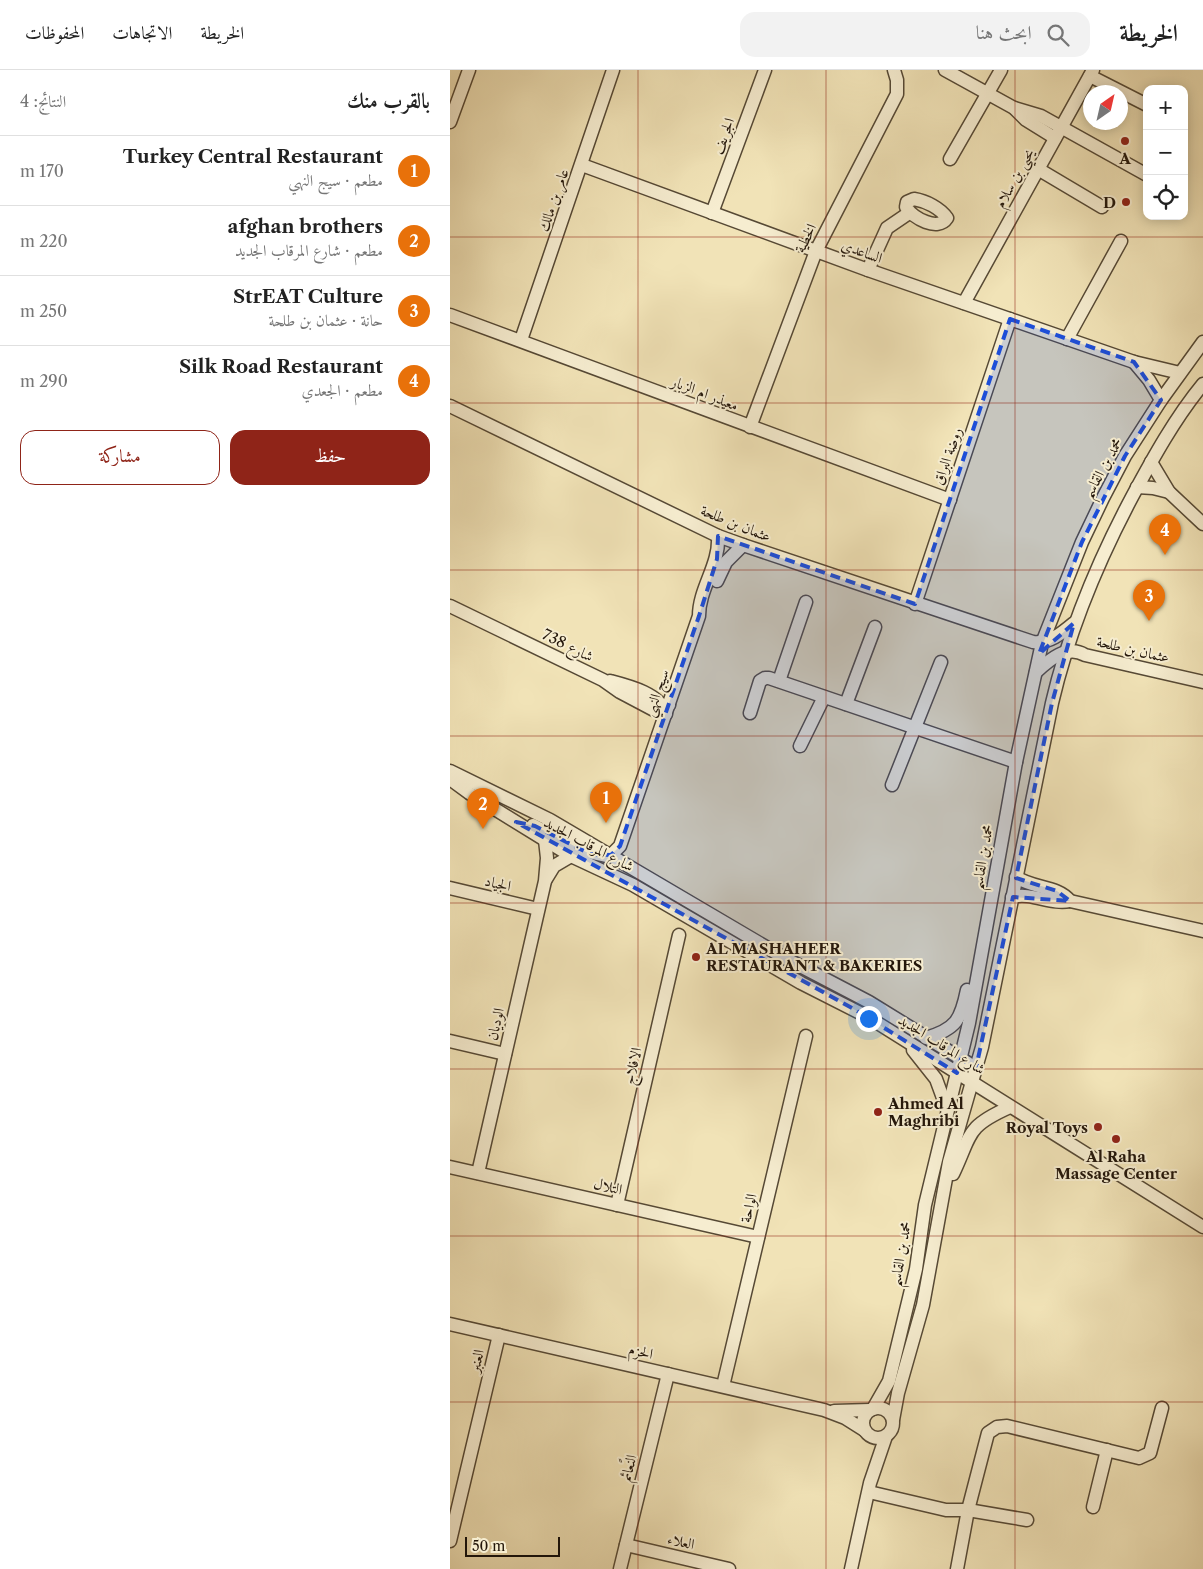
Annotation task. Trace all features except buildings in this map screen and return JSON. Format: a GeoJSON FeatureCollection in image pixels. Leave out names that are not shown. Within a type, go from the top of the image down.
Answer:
{"type":"FeatureCollection","features":[{"type":"Feature","properties":{"kind":"street"},"geometry":{"type":"LineString","coordinates":[[450,122],[469,70]]}},
{"type":"Feature","properties":{"kind":"street","name":"عامر بن مالك"},"geometry":{"type":"LineString","coordinates":[[521,340],[613,70]]}},
{"type":"Feature","properties":{"kind":"street","name":"الجريف"},"geometry":{"type":"LineString","coordinates":[[712,213],[765,70]]}},
{"type":"Feature","properties":{"kind":"street","name":"الخطية"},"geometry":{"type":"LineString","coordinates":[[750,427],[816,251],[896,94],[897,80],[894,70]]}},
{"type":"Feature","properties":{"kind":"street"},"geometry":{"type":"LineString","coordinates":[[945,70],[1014,108],[1032,112],[1059,133],[1143,173]]}},
{"type":"Feature","properties":{"kind":"street"},"geometry":{"type":"LineString","coordinates":[[950,159],[1001,70]]}},
{"type":"Feature","properties":{"kind":"street"},"geometry":{"type":"LineString","coordinates":[[1090,75],[1102,85]]}},
{"type":"Feature","properties":{"kind":"street"},"geometry":{"type":"LineString","coordinates":[[1090,75],[1143,103]]}},
{"type":"Feature","properties":{"kind":"street","name":"يحيى بن سلام"},"geometry":{"type":"LineString","coordinates":[[964,303],[1090,75]]}},
{"type":"Feature","properties":{"kind":"street","name":"الساعدي"},"geometry":{"type":"LineString","coordinates":[[582,165],[868,270],[1066,339],[1134,362],[1180,372]]}},
{"type":"Feature","properties":{"kind":"street"},"geometry":{"type":"LineString","coordinates":[[1038,169],[1102,207]]}},
{"type":"Feature","properties":{"kind":"street"},"geometry":{"type":"LineString","coordinates":[[868,270],[887,228],[909,213]]}},
{"type":"Feature","properties":{"kind":"street"},"geometry":{"type":"LineString","coordinates":[[1066,339],[1121,241]]}},
{"type":"Feature","properties":{"kind":"street","name":"معيذر ام الزبار"},"geometry":{"type":"LineString","coordinates":[[450,315],[950,500]]}},
{"type":"Feature","properties":{"kind":"street","name":"روضة البراق"},"geometry":{"type":"LineString","coordinates":[[915,604],[1010,319]]}},
{"type":"Feature","properties":{"kind":"street","name":"محمد بن القاسم"},"geometry":{"type":"LineString","coordinates":[[872,1409],[885,1391],[892,1370],[916,1269],[925,1204],[947,1109],[958,1074],[983,952],[1016,762],[1042,643],[1082,542],[1125,456],[1180,372],[1203,342]]}},
{"type":"Feature","properties":{"kind":"street"},"geometry":{"type":"LineString","coordinates":[[1134,362],[1149,380],[1161,400]]}},
{"type":"Feature","properties":{"kind":"street"},"geometry":{"type":"LineString","coordinates":[[851,1569],[879,1452],[886,1436],[892,1429],[898,1393],[923,1305],[944,1186],[955,1139],[976,1068],[1060,668],[1074,623],[1105,551],[1137,487],[1169,431],[1203,384]]}},
{"type":"Feature","properties":{"kind":"street","name":"عثمان بن طلحة"},"geometry":{"type":"LineString","coordinates":[[450,406],[718,536],[915,604],[1024,637],[1032,642],[1042,643]]}},
{"type":"Feature","properties":{"kind":"street"},"geometry":{"type":"LineString","coordinates":[[1151,462],[1168,492],[1203,524]]}},
{"type":"Feature","properties":{"kind":"street"},"geometry":{"type":"LineString","coordinates":[[1137,487],[1153,488],[1168,492]]}},
{"type":"Feature","properties":{"kind":"street","name":"سيج النهي"},"geometry":{"type":"LineString","coordinates":[[611,855],[620,846],[699,616],[701,601],[717,559],[718,536]]}},
{"type":"Feature","properties":{"kind":"street"},"geometry":{"type":"LineString","coordinates":[[699,616],[706,608],[726,562],[743,545]]}},
{"type":"Feature","properties":{"kind":"street"},"geometry":{"type":"LineString","coordinates":[[778,681],[806,602]]}},
{"type":"Feature","properties":{"kind":"street","name":"شارع 738"},"geometry":{"type":"LineString","coordinates":[[450,606],[603,680],[633,688],[658,700],[667,709]]}},
{"type":"Feature","properties":{"kind":"street"},"geometry":{"type":"LineString","coordinates":[[1024,637],[1049,622]]}},
{"type":"Feature","properties":{"kind":"street"},"geometry":{"type":"LineString","coordinates":[[1042,643],[1064,632],[1074,623]]}},
{"type":"Feature","properties":{"kind":"street"},"geometry":{"type":"LineString","coordinates":[[846,704],[875,627]]}},
{"type":"Feature","properties":{"kind":"street","name":"عثمان بن طلحة"},"geometry":{"type":"LineString","coordinates":[[1065,652],[1076,651],[1085,655],[1203,682]]}},
{"type":"Feature","properties":{"kind":"street"},"geometry":{"type":"LineString","coordinates":[[1036,672],[1065,652]]}},
{"type":"Feature","properties":{"kind":"street","name":"عثمان بن طلحة"},"geometry":{"type":"LineString","coordinates":[[1060,668],[1067,662],[1085,655]]}},
{"type":"Feature","properties":{"kind":"street"},"geometry":{"type":"LineString","coordinates":[[892,784],[941,662]]}},
{"type":"Feature","properties":{"kind":"street"},"geometry":{"type":"LineString","coordinates":[[750,712],[762,679],[769,678],[1016,762]]}},
{"type":"Feature","properties":{"kind":"street"},"geometry":{"type":"LineString","coordinates":[[800,746],[824,697]]}},
{"type":"Feature","properties":{"kind":"street","name":"شارع المرقاب الجديد"},"geometry":{"type":"LineString","coordinates":[[450,771],[550,820],[783,957],[870,1002],[976,1068]]}},
{"type":"Feature","properties":{"kind":"street","name":"شارع المرقاب الجديد"},"geometry":{"type":"LineString","coordinates":[[450,779],[469,793],[572,856],[645,892],[801,983],[852,1008],[1203,1227]]}},
{"type":"Feature","properties":{"kind":"street"},"geometry":{"type":"LineString","coordinates":[[516,822],[536,826],[590,854],[611,855]]}},
{"type":"Feature","properties":{"kind":"street","name":"الوديان"},"geometry":{"type":"LineString","coordinates":[[478,1173],[544,881],[547,858],[545,840]]}},
{"type":"Feature","properties":{"kind":"street","name":"الوديان"},"geometry":{"type":"LineString","coordinates":[[544,881],[554,866],[572,856]]}},
{"type":"Feature","properties":{"kind":"street"},"geometry":{"type":"LineString","coordinates":[[1016,878],[1025,883],[1057,891],[1070,901]]}},
{"type":"Feature","properties":{"kind":"street","name":"الجياد"},"geometry":{"type":"LineString","coordinates":[[450,888],[538,909]]}},
{"type":"Feature","properties":{"kind":"street"},"geometry":{"type":"LineString","coordinates":[[1012,897],[1026,895],[1058,902],[1070,901],[1203,932]]}},
{"type":"Feature","properties":{"kind":"street","name":"الافلاج"},"geometry":{"type":"LineString","coordinates":[[617,1205],[679,935]]}},
{"type":"Feature","properties":{"kind":"street"},"geometry":{"type":"LineString","coordinates":[[926,1038],[948,1030],[959,1019],[972,966],[983,952]]}},
{"type":"Feature","properties":{"kind":"street","name":"الواحة"},"geometry":{"type":"LineString","coordinates":[[723,1386],[806,1036]]}},
{"type":"Feature","properties":{"kind":"street"},"geometry":{"type":"LineString","coordinates":[[902,1039],[936,1079],[947,1109]]}},
{"type":"Feature","properties":{"kind":"street"},"geometry":{"type":"LineString","coordinates":[[450,1041],[505,1054]]}},
{"type":"Feature","properties":{"kind":"street"},"geometry":{"type":"LineString","coordinates":[[944,1186],[953,1176],[963,1146],[972,1131],[988,1117],[1010,1107]]}},
{"type":"Feature","properties":{"kind":"street","name":"التلال"},"geometry":{"type":"LineString","coordinates":[[450,1167],[758,1237]]}},
{"type":"Feature","properties":{"kind":"street","name":"الحزم"},"geometry":{"type":"LineString","coordinates":[[450,1324],[824,1410],[845,1418],[865,1432]]}},
{"type":"Feature","properties":{"kind":"street","name":"العنبر"},"geometry":{"type":"LineString","coordinates":[[450,1541],[499,1334]]}},
{"type":"Feature","properties":{"kind":"street","name":"النًعائم"},"geometry":{"type":"LineString","coordinates":[[620,1569],[668,1374]]}},
{"type":"Feature","properties":{"kind":"street"},"geometry":{"type":"LineString","coordinates":[[957,1569],[968,1510],[988,1433],[997,1427],[1007,1426],[1138,1458],[1150,1453],[1162,1408]]}},
{"type":"Feature","properties":{"kind":"street"},"geometry":{"type":"LineString","coordinates":[[870,1486],[870,1453],[862,1421],[872,1409],[888,1412],[893,1420]]}},
{"type":"Feature","properties":{"kind":"street","name":"الحزم"},"geometry":{"type":"LineString","coordinates":[[824,1410],[872,1409]]}},
{"type":"Feature","properties":{"kind":"street"},"geometry":{"type":"LineString","coordinates":[[865,1432],[876,1439],[886,1436]]}},
{"type":"Feature","properties":{"kind":"street"},"geometry":{"type":"LineString","coordinates":[[1093,1507],[1107,1450]]}},
{"type":"Feature","properties":{"kind":"street"},"geometry":{"type":"LineString","coordinates":[[870,1486],[946,1510],[968,1510],[1027,1520]]}},
{"type":"Feature","properties":{"kind":"street","name":"العلاء"},"geometry":{"type":"LineString","coordinates":[[626,1545],[700,1566],[729,1569]]}},
{"type":"Feature","properties":{"kind":"highlighted area"},"geometry":{"type":"Polygon","coordinates":[[[1010,319],[1134,362],[1161,400],[1125,456],[1082,542],[1039,654],[1074,623],[1052,703],[1016,878],[1057,891],[1070,901],[1013,897],[976,1068],[961,1059],[957,1073],[852,1008],[516,822],[535,826],[590,854],[611,855],[620,846],[699,616],[717,559],[718,536],[915,604],[1010,319]]]}},
{"type":"Feature","properties":{"kind":"place","name":"A"},"geometry":{"type":"Point","coordinates":[1125,141]}},
{"type":"Feature","properties":{"kind":"place","name":"D"},"geometry":{"type":"Point","coordinates":[1126,202]}},
{"type":"Feature","properties":{"kind":"place","name":"Silk Road Restaurant"},"geometry":{"type":"Point","coordinates":[1165,555]}},
{"type":"Feature","properties":{"kind":"place","name":"StrEAT Culture"},"geometry":{"type":"Point","coordinates":[1149,621]}},
{"type":"Feature","properties":{"kind":"place","name":"Turkey Central Restaurant"},"geometry":{"type":"Point","coordinates":[606,823]}},
{"type":"Feature","properties":{"kind":"place","name":"afghan brothers"},"geometry":{"type":"Point","coordinates":[483,829]}},
{"type":"Feature","properties":{"kind":"place","name":"AL MASHAHEER RESTAURANT & BAKERIES"},"geometry":{"type":"Point","coordinates":[696,957]}},
{"type":"Feature","properties":{"kind":"place","name":"Ahmed Al Maghribi"},"geometry":{"type":"Point","coordinates":[878,1112]}},
{"type":"Feature","properties":{"kind":"place","name":"Royal Toys"},"geometry":{"type":"Point","coordinates":[1098,1127]}},
{"type":"Feature","properties":{"kind":"place","name":"Al Raha Massage Center"},"geometry":{"type":"Point","coordinates":[1116,1139]}}]}
